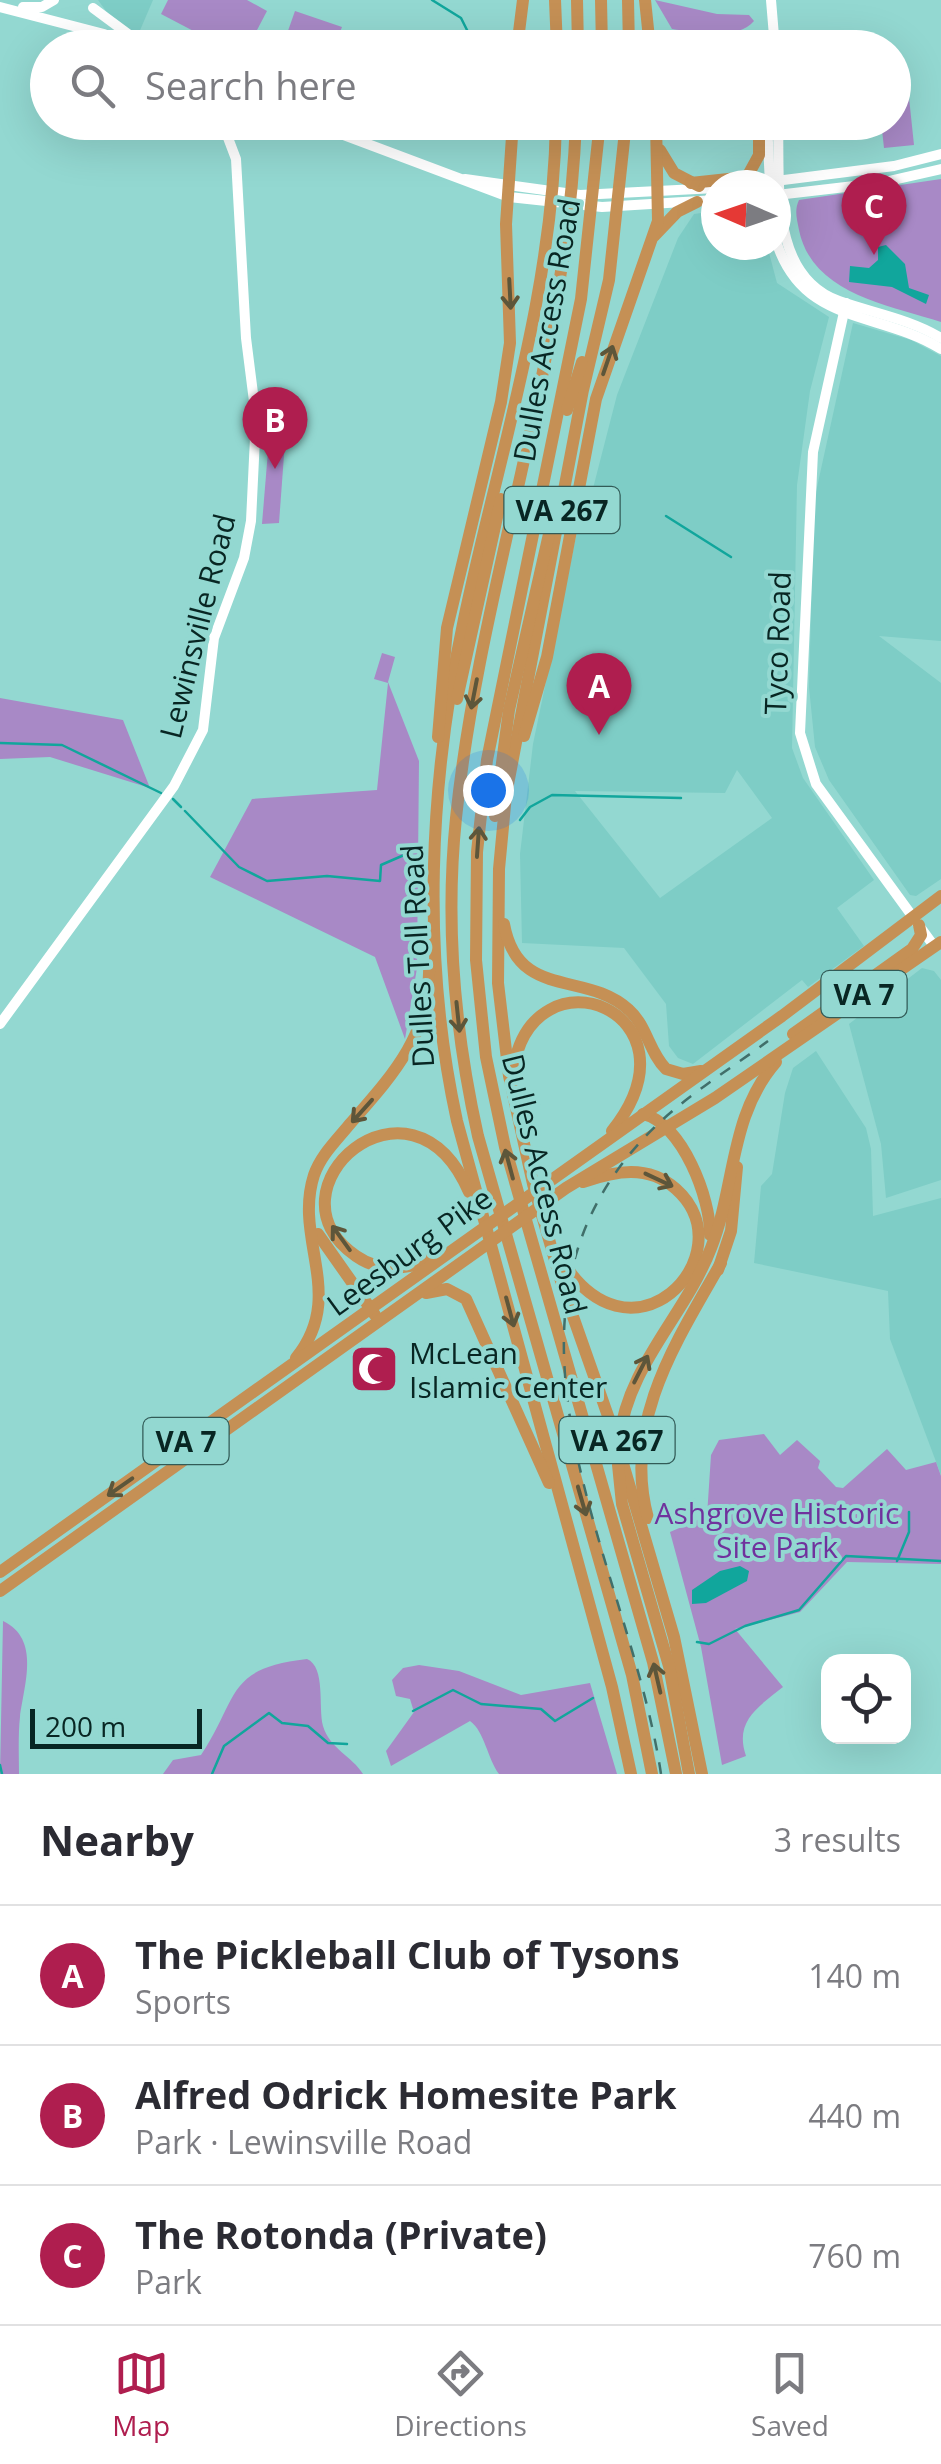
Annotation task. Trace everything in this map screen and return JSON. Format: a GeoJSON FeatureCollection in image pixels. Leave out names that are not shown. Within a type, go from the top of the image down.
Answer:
{"type":"FeatureCollection","features":[{"type":"Feature","properties":{"kind":"highway"},"geometry":{"type":"LineString","coordinates":[[520,30],[522,0]]}},
{"type":"Feature","properties":{"kind":"highway"},"geometry":{"type":"LineString","coordinates":[[555,0],[556,30]]}},
{"type":"Feature","properties":{"kind":"highway"},"geometry":{"type":"LineString","coordinates":[[577,0],[578,30]]}},
{"type":"Feature","properties":{"kind":"highway"},"geometry":{"type":"LineString","coordinates":[[601,0],[602,30]]}},
{"type":"Feature","properties":{"kind":"highway"},"geometry":{"type":"LineString","coordinates":[[628,0],[628,30]]}},
{"type":"Feature","properties":{"kind":"highway"},"geometry":{"type":"LineString","coordinates":[[645,0],[648,30]]}},
{"type":"Feature","properties":{"kind":"highway"},"geometry":{"type":"LineString","coordinates":[[438,790],[438,726],[447,628],[501,402],[510,343],[512,140]]}},
{"type":"Feature","properties":{"kind":"highway","name":"Dulles Toll Road"},"geometry":{"type":"LineString","coordinates":[[555,140],[551,219],[538,306],[464,620],[438,790],[434,859],[444,1050],[457,1122],[612,1686],[631,1774]]}},
{"type":"Feature","properties":{"kind":"highway","name":"Dulles Access Road"},"geometry":{"type":"LineString","coordinates":[[575,140],[569,221],[549,344],[468,725],[454,840],[453,955],[462,1046],[478,1136],[627,1658],[652,1774]]}},
{"type":"Feature","properties":{"kind":"highway","name":"Dulles Access Road"},"geometry":{"type":"LineString","coordinates":[[599,140],[592,222],[572,348],[492,732],[478,840],[476,944],[484,1038],[510,1167],[653,1662],[676,1774]]}},
{"type":"Feature","properties":{"kind":"highway","name":"VA 267"},"geometry":{"type":"LineString","coordinates":[[498,983],[499,869],[506,795],[571,455],[604,308],[625,140]]}},
{"type":"Feature","properties":{"kind":"highway"},"geometry":{"type":"LineString","coordinates":[[657,140],[668,166],[690,184],[701,186]]}},
{"type":"Feature","properties":{"kind":"highway"},"geometry":{"type":"LineString","coordinates":[[506,795],[547,657],[596,398],[652,238],[659,199],[657,140]]}},
{"type":"Feature","properties":{"kind":"highway"},"geometry":{"type":"LineString","coordinates":[[690,184],[747,177],[759,155],[761,140]]}},
{"type":"Feature","properties":{"kind":"highway"},"geometry":{"type":"LineString","coordinates":[[652,238],[677,212],[697,202]]}},
{"type":"Feature","properties":{"kind":"highway"},"geometry":{"type":"LineString","coordinates":[[518,608],[617,223]]}},
{"type":"Feature","properties":{"kind":"highway","name":"VA 267"},"geometry":{"type":"LineString","coordinates":[[571,455],[533,598],[501,760],[490,908],[514,1103],[545,1227],[614,1433],[702,1774]]}},
{"type":"Feature","properties":{"kind":"highway"},"geometry":{"type":"LineString","coordinates":[[268,1383],[304,1348],[319,1316],[312,1182],[322,1159],[394,1075],[420,1028],[428,996],[427,912],[434,859]]}},
{"type":"Feature","properties":{"kind":"highway"},"geometry":{"type":"LineString","coordinates":[[499,869],[507,940],[528,968],[546,980],[622,1004],[638,1019],[661,1064],[672,1072],[690,1074],[712,1066]]}},
{"type":"Feature","properties":{"kind":"highway","name":"Leesburg Pike"},"geometry":{"type":"LineString","coordinates":[[0,1591],[419,1295],[461,1254],[561,1172],[916,921],[941,896]]}},
{"type":"Feature","properties":{"kind":"highway"},"geometry":{"type":"LineString","coordinates":[[726,1090],[764,1056],[913,948],[921,935],[916,921]]}},
{"type":"Feature","properties":{"kind":"highway","name":"Leesburg Pike"},"geometry":{"type":"LineString","coordinates":[[0,1572],[372,1310],[726,1090],[938,944]]}},
{"type":"Feature","properties":{"kind":"highway"},"geometry":{"type":"LineString","coordinates":[[514,1103],[515,1059],[532,1022],[549,1008],[569,1002],[589,1002],[610,1009],[628,1024],[639,1044],[642,1077],[628,1110],[594,1149]]}},
{"type":"Feature","properties":{"kind":"highway"},"geometry":{"type":"LineString","coordinates":[[674,1661],[622,1504],[618,1448],[634,1380],[705,1262],[740,1126],[759,1082],[795,1044]]}},
{"type":"Feature","properties":{"kind":"highway"},"geometry":{"type":"LineString","coordinates":[[644,1114],[664,1128],[697,1174],[706,1195],[710,1226],[705,1262]]}},
{"type":"Feature","properties":{"kind":"highway"},"geometry":{"type":"LineString","coordinates":[[689,1774],[668,1589],[642,1496],[639,1455],[648,1408],[721,1263],[734,1213],[740,1126]]}},
{"type":"Feature","properties":{"kind":"highway"},"geometry":{"type":"LineString","coordinates":[[461,1254],[400,1268],[373,1265],[357,1258],[338,1238],[328,1217],[326,1193],[337,1164],[368,1138],[397,1132],[416,1136],[447,1156],[483,1219]]}},
{"type":"Feature","properties":{"kind":"highway"},"geometry":{"type":"LineString","coordinates":[[545,1227],[575,1280],[594,1298],[611,1305],[632,1308],[654,1303],[672,1293],[690,1272],[698,1244],[695,1218],[686,1200],[666,1181],[625,1171],[566,1188]]}},
{"type":"Feature","properties":{"kind":"highway"},"geometry":{"type":"LineString","coordinates":[[312,1217],[327,1251],[380,1323]]}},
{"type":"Feature","properties":{"kind":"highway"},"geometry":{"type":"LineString","coordinates":[[419,1295],[442,1289],[466,1300],[561,1507]]}},
{"type":"Feature","properties":{"kind":"main road"},"geometry":{"type":"LineString","coordinates":[[0,7],[34,9],[54,0]]}},
{"type":"Feature","properties":{"kind":"main road"},"geometry":{"type":"LineString","coordinates":[[771,0],[771,30]]}},
{"type":"Feature","properties":{"kind":"main road"},"geometry":{"type":"LineString","coordinates":[[90,4],[117,30]]}},
{"type":"Feature","properties":{"kind":"main road"},"geometry":{"type":"LineString","coordinates":[[90,4],[124,30]]}},
{"type":"Feature","properties":{"kind":"main road"},"geometry":{"type":"LineString","coordinates":[[0,7],[79,30]]}},
{"type":"Feature","properties":{"kind":"main road","name":"Lewinsville Road"},"geometry":{"type":"LineString","coordinates":[[0,1024],[174,786],[196,746],[209,708],[214,638],[248,545],[256,428],[236,159],[229,140]]}},
{"type":"Feature","properties":{"kind":"main road"},"geometry":{"type":"LineString","coordinates":[[356,140],[454,178],[578,206],[701,191]]}},
{"type":"Feature","properties":{"kind":"main road"},"geometry":{"type":"LineString","coordinates":[[766,140],[772,170]]}},
{"type":"Feature","properties":{"kind":"main road"},"geometry":{"type":"LineString","coordinates":[[776,170],[777,140]]}},
{"type":"Feature","properties":{"kind":"main road"},"geometry":{"type":"LineString","coordinates":[[791,185],[941,154]]}},
{"type":"Feature","properties":{"kind":"main road"},"geometry":{"type":"LineString","coordinates":[[791,187],[890,181],[941,169]]}},
{"type":"Feature","properties":{"kind":"main road"},"geometry":{"type":"LineString","coordinates":[[659,199],[701,202]]}},
{"type":"Feature","properties":{"kind":"main road"},"geometry":{"type":"LineString","coordinates":[[791,254],[813,285],[845,308],[941,349]]}},
{"type":"Feature","properties":{"kind":"main road"},"geometry":{"type":"LineString","coordinates":[[786,260],[799,285],[819,302],[941,338]]}},
{"type":"Feature","properties":{"kind":"main road","name":"Tyco Road"},"geometry":{"type":"LineString","coordinates":[[845,308],[813,452],[800,733],[816,784],[916,921],[938,944]]}},
{"type":"Feature","properties":{"kind":"shaded area"},"geometry":{"type":"Polygon","coordinates":[[[98,0],[153,0],[140,30],[122,30],[98,0]]]}},
{"type":"Feature","properties":{"kind":"shaded area"},"geometry":{"type":"Polygon","coordinates":[[[701,213],[701,260],[771,260],[777,283],[829,317],[810,391],[797,485],[792,748],[803,778],[874,880],[837,908],[864,946],[808,987],[802,980],[693,1064],[678,1058],[669,1046],[666,1004],[624,948],[522,943],[520,854],[533,744],[583,503],[590,500],[617,395],[678,238],[694,214],[701,213]],[[737,770],[725,793],[575,791],[660,898],[772,818],[737,770]]]}},
{"type":"Feature","properties":{"kind":"shaded area"},"geometry":{"type":"Polygon","coordinates":[[[886,245],[905,264],[909,288],[929,295],[926,304],[892,287],[849,282],[850,266],[869,268],[878,260],[878,247],[886,245]]]}},
{"type":"Feature","properties":{"kind":"shaded area"},"geometry":{"type":"Polygon","coordinates":[[[853,323],[911,340],[941,356],[941,641],[879,636],[941,683],[941,879],[916,896],[910,895],[829,780],[815,747],[809,687],[814,501],[853,323]]]}},
{"type":"Feature","properties":{"kind":"shaded area"},"geometry":{"type":"Polygon","coordinates":[[[922,968],[934,971],[941,980],[941,1180],[886,1198],[881,1144],[849,1024],[922,968]]]}},
{"type":"Feature","properties":{"kind":"shaded area"},"geometry":{"type":"Polygon","coordinates":[[[816,1051],[866,1128],[871,1149],[873,1216],[941,1198],[941,1475],[890,1339],[888,1291],[754,1263],[761,1186],[772,1174],[785,1093],[793,1068],[816,1051]]]}},
{"type":"Feature","properties":{"kind":"shaded area"},"geometry":{"type":"Polygon","coordinates":[[[740,1566],[749,1571],[747,1581],[706,1603],[692,1604],[692,1590],[720,1571],[740,1566]]]}},
{"type":"Feature","properties":{"kind":"green space"},"geometry":{"type":"Polygon","coordinates":[[[168,0],[247,0],[267,11],[257,30],[192,30],[161,14],[168,0]]]}},
{"type":"Feature","properties":{"kind":"green space"},"geometry":{"type":"Polygon","coordinates":[[[655,0],[717,14],[749,15],[754,21],[740,30],[672,29],[655,0]]]}},
{"type":"Feature","properties":{"kind":"green space"},"geometry":{"type":"Polygon","coordinates":[[[295,11],[342,27],[341,30],[288,30],[295,11]]]}},
{"type":"Feature","properties":{"kind":"green space"},"geometry":{"type":"Polygon","coordinates":[[[911,116],[914,145],[884,148],[883,140],[911,140],[911,116]]]}},
{"type":"Feature","properties":{"kind":"green space"},"geometry":{"type":"Polygon","coordinates":[[[941,179],[941,322],[855,294],[819,269],[807,252],[797,219],[799,200],[941,179]]]}},
{"type":"Feature","properties":{"kind":"green space"},"geometry":{"type":"Polygon","coordinates":[[[270,427],[286,428],[279,523],[262,524],[270,427]]]}},
{"type":"Feature","properties":{"kind":"green space"},"geometry":{"type":"Polygon","coordinates":[[[382,653],[395,657],[388,682],[419,761],[417,968],[405,1039],[375,957],[210,877],[252,799],[377,790],[388,683],[374,679],[382,653]]]}},
{"type":"Feature","properties":{"kind":"green space"},"geometry":{"type":"Polygon","coordinates":[[[0,698],[123,720],[150,788],[50,757],[0,759],[0,698]]]}},
{"type":"Feature","properties":{"kind":"green space","name":"Ashgrove Historic Site Park"},"geometry":{"type":"Polygon","coordinates":[[[764,1434],[780,1455],[797,1440],[820,1461],[818,1468],[836,1487],[843,1488],[887,1449],[906,1470],[936,1462],[941,1476],[941,1564],[847,1562],[800,1612],[735,1629],[783,1687],[757,1708],[746,1724],[746,1756],[722,1765],[701,1647],[670,1532],[707,1516],[711,1455],[719,1440],[764,1434]]]}},
{"type":"Feature","properties":{"kind":"green space"},"geometry":{"type":"Polygon","coordinates":[[[3,1621],[15,1629],[26,1651],[19,1774],[0,1774],[3,1621]]]}},
{"type":"Feature","properties":{"kind":"green space"},"geometry":{"type":"Polygon","coordinates":[[[307,1659],[317,1670],[326,1734],[363,1774],[163,1774],[173,1760],[201,1755],[247,1678],[280,1663],[307,1659]]]}},
{"type":"Feature","properties":{"kind":"green space"},"geometry":{"type":"Polygon","coordinates":[[[419,1665],[459,1671],[521,1695],[590,1683],[617,1774],[499,1774],[470,1721],[391,1766],[386,1751],[414,1712],[410,1699],[396,1696],[392,1680],[403,1668],[419,1665]]]}},
{"type":"Feature","properties":{"kind":"waterway"},"geometry":{"type":"LineString","coordinates":[[432,0],[461,18],[467,30]]}},
{"type":"Feature","properties":{"kind":"waterway"},"geometry":{"type":"LineString","coordinates":[[666,516],[731,557]]}},
{"type":"Feature","properties":{"kind":"waterway"},"geometry":{"type":"LineString","coordinates":[[0,743],[62,745],[161,793]]}},
{"type":"Feature","properties":{"kind":"waterway"},"geometry":{"type":"LineString","coordinates":[[520,820],[530,807],[552,795],[681,798]]}},
{"type":"Feature","properties":{"kind":"waterway"},"geometry":{"type":"LineString","coordinates":[[173,799],[181,807]]}},
{"type":"Feature","properties":{"kind":"waterway"},"geometry":{"type":"LineString","coordinates":[[185,811],[239,867],[267,881],[327,876],[380,881],[381,865],[411,852]]}},
{"type":"Feature","properties":{"kind":"waterway"},"geometry":{"type":"LineString","coordinates":[[897,1561],[909,1532],[909,1512]]}},
{"type":"Feature","properties":{"kind":"waterway"},"geometry":{"type":"LineString","coordinates":[[697,1642],[709,1644],[745,1626],[799,1610],[846,1556],[941,1561]]}},
{"type":"Feature","properties":{"kind":"waterway"},"geometry":{"type":"LineString","coordinates":[[413,1711],[453,1690],[481,1704],[541,1709],[555,1721],[593,1698]]}},
{"type":"Feature","properties":{"kind":"waterway"},"geometry":{"type":"LineString","coordinates":[[212,1774],[224,1746],[269,1713],[282,1723],[308,1726],[328,1743],[347,1744]]}},
{"type":"Feature","properties":{"kind":"waterway"},"geometry":{"type":"LineString","coordinates":[[0,1765],[2,1774]]}},
{"type":"Feature","properties":{"kind":"railway"},"geometry":{"type":"LineString","coordinates":[[661,1774],[644,1695],[576,1448],[564,1367],[568,1287],[593,1211],[643,1139],[687,1099],[768,1041]]}},
{"type":"Feature","properties":{"kind":"place","name":"The Rotonda (Private)"},"geometry":{"type":"Point","coordinates":[874,255]}},
{"type":"Feature","properties":{"kind":"place","name":"Alfred Odrick Homesite Park"},"geometry":{"type":"Point","coordinates":[275,469]}},
{"type":"Feature","properties":{"kind":"place","name":"The Pickleball Club of Tysons"},"geometry":{"type":"Point","coordinates":[599,735]}},
{"type":"Feature","properties":{"kind":"place","name":"McLean Islamic Center"},"geometry":{"type":"Point","coordinates":[374,1369]}}]}
